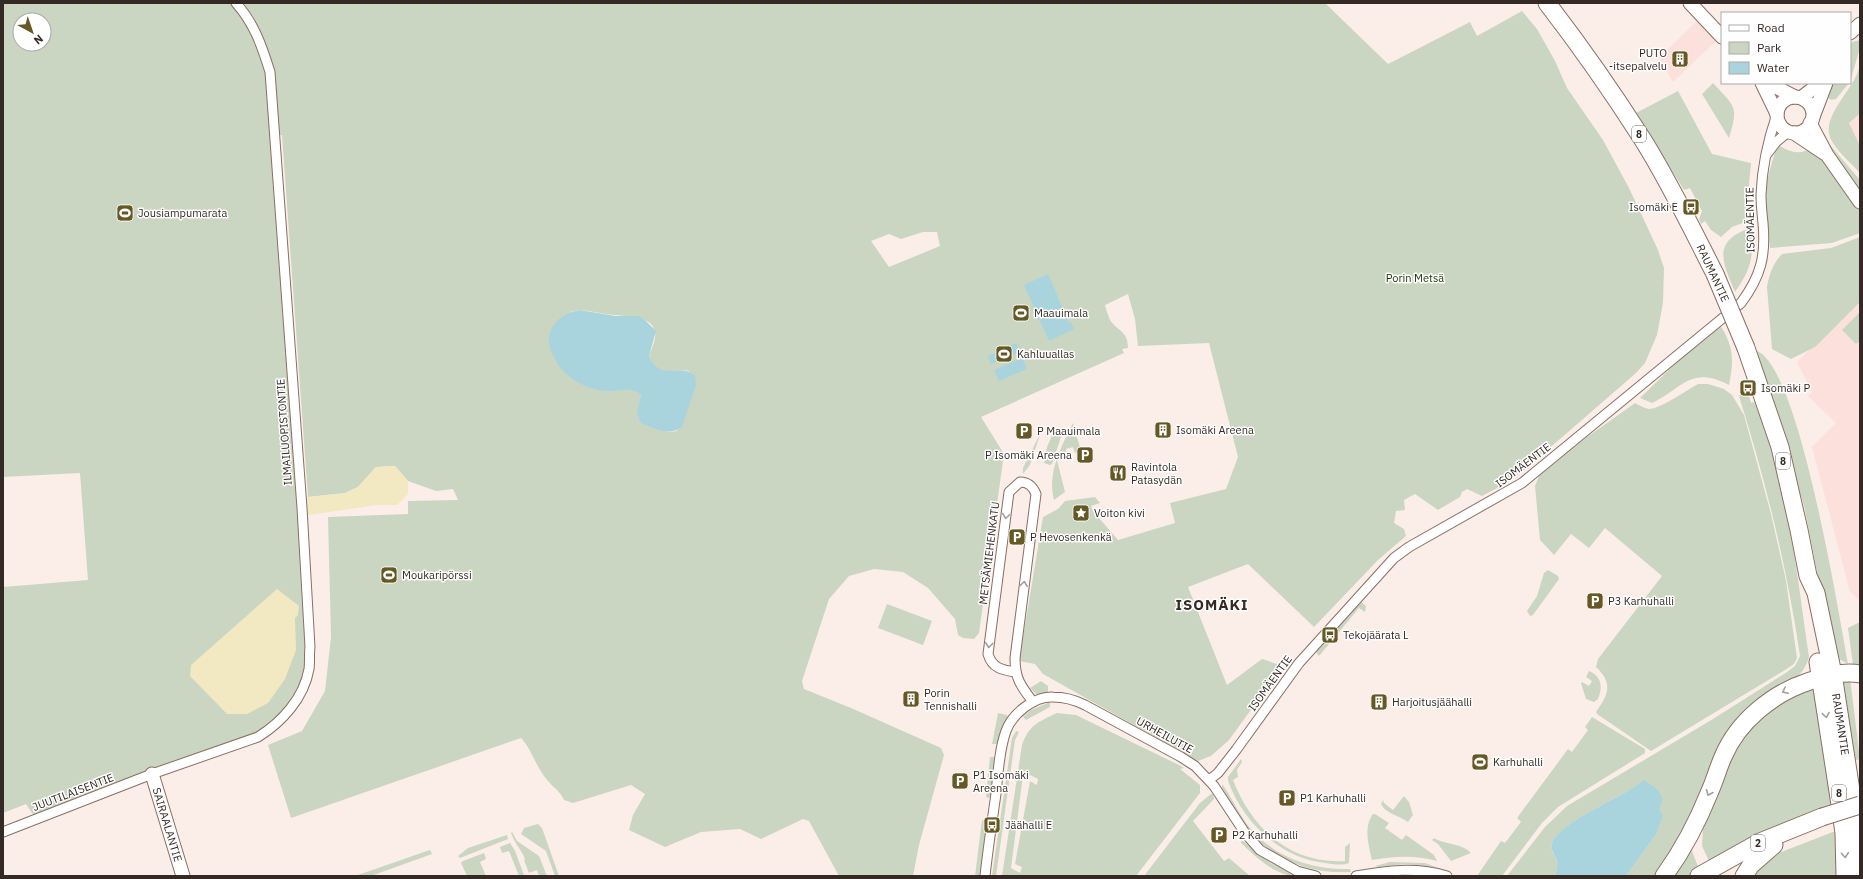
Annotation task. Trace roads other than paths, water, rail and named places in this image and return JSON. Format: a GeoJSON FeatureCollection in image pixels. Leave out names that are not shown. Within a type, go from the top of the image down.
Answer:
{"type":"FeatureCollection","features":[{"type":"Feature","properties":{"kind":"highway","name":"RAUMANTIE"},"geometry":{"type":"LineString","coordinates":[[1546,3],[1583,50],[1643,140],[1677,199],[1715,274],[1746,348],[1780,447],[1800,530],[1808,576],[1805,593],[1827,676],[1854,810],[1858,876]]}},
{"type":"Feature","properties":{"kind":"highway"},"geometry":{"type":"LineString","coordinates":[[1664,876],[1696,824],[1724,755],[1742,728],[1766,703],[1782,692],[1827,676],[1851,672],[1860,674]]}},
{"type":"Feature","properties":{"kind":"highway","name":"RAUMANTIE"},"geometry":{"type":"LineString","coordinates":[[1827,676],[1844,833],[1845,876]]}},
{"type":"Feature","properties":{"kind":"highway","name":"2"},"geometry":{"type":"LineString","coordinates":[[1713,876],[1743,858],[1860,805]]}},
{"type":"Feature","properties":{"kind":"highway","name":"2"},"geometry":{"type":"LineString","coordinates":[[1699,876],[1760,842],[1822,822],[1860,816]]}},
{"type":"Feature","properties":{"kind":"highway"},"geometry":{"type":"LineString","coordinates":[[1744,876],[1752,864],[1774,845]]}},
{"type":"Feature","properties":{"kind":"main road"},"geometry":{"type":"LineString","coordinates":[[1690,3],[1721,36]]}},
{"type":"Feature","properties":{"kind":"main road"},"geometry":{"type":"LineString","coordinates":[[1851,32],[1860,24]]}},
{"type":"Feature","properties":{"kind":"main road"},"geometry":{"type":"LineString","coordinates":[[1762,84],[1777,114]]}},
{"type":"Feature","properties":{"kind":"main road"},"geometry":{"type":"LineString","coordinates":[[1770,84],[1809,104],[1812,111],[1811,120],[1827,155],[1860,202]]}},
{"type":"Feature","properties":{"kind":"main road"},"geometry":{"type":"LineString","coordinates":[[1819,84],[1798,98],[1784,101],[1778,107],[1777,119],[1781,126],[1827,155]]}},
{"type":"Feature","properties":{"kind":"main road"},"geometry":{"type":"LineString","coordinates":[[1791,132],[1802,132],[1811,120],[1826,84]]}},
{"type":"Feature","properties":{"kind":"main road","name":"SAIRAALANTIE"},"geometry":{"type":"LineString","coordinates":[[152,774],[183,876]]}},
{"type":"Feature","properties":{"kind":"street","name":"ILMAILUOPISTONTIE"},"geometry":{"type":"LineString","coordinates":[[152,774],[244,744],[274,727],[295,701],[303,687],[309,669],[310,647],[302,508],[270,72],[256,33],[251,23],[236,3]]}},
{"type":"Feature","properties":{"kind":"street","name":"ISOMÄENTIE"},"geometry":{"type":"LineString","coordinates":[[1210,780],[1218,773],[1236,750],[1299,663],[1394,558],[1409,547],[1522,483],[1741,303],[1758,275],[1762,262],[1764,236],[1761,190],[1768,138],[1777,114]]}},
{"type":"Feature","properties":{"kind":"street"},"geometry":{"type":"LineString","coordinates":[[1766,155],[1776,142],[1791,132]]}},
{"type":"Feature","properties":{"kind":"street","name":"METSÄMIEHENKATU"},"geometry":{"type":"LineString","coordinates":[[1015,672],[996,667],[992,664],[988,654],[1009,492],[1020,482],[1026,482],[1034,489],[1036,494],[1016,651],[1015,672],[1021,686],[1033,702]]}},
{"type":"Feature","properties":{"kind":"street","name":"URHEILUTIE"},"geometry":{"type":"LineString","coordinates":[[1033,702],[1052,697],[1079,702],[1181,756],[1210,780],[1245,833],[1260,850],[1297,871],[1316,876]]}},
{"type":"Feature","properties":{"kind":"street"},"geometry":{"type":"LineString","coordinates":[[985,876],[1001,753],[1006,730],[1014,717],[1033,702]]}},
{"type":"Feature","properties":{"kind":"street","name":"JUUTILAISENTIE"},"geometry":{"type":"LineString","coordinates":[[3,832],[152,774]]}},
{"type":"Feature","properties":{"kind":"street"},"geometry":{"type":"LineString","coordinates":[[1356,876],[1395,870],[1420,870],[1447,876]]}},
{"type":"Feature","properties":{"kind":"water"},"geometry":{"type":"Polygon","coordinates":[[[1048,274],[1069,323],[1071,322],[1074,329],[1049,341],[1024,285],[1048,274]]]}},
{"type":"Feature","properties":{"kind":"water"},"geometry":{"type":"Polygon","coordinates":[[[579,310],[616,316],[638,316],[645,320],[656,331],[649,356],[654,364],[659,369],[665,371],[682,370],[695,376],[696,385],[682,427],[672,431],[662,431],[641,423],[637,414],[641,395],[637,392],[630,390],[603,391],[594,389],[570,377],[558,365],[549,343],[550,332],[554,324],[560,318],[579,310]]]}},
{"type":"Feature","properties":{"kind":"water","name":"Kahluuallas"},"geometry":{"type":"Polygon","coordinates":[[[1016,343],[1020,352],[991,364],[988,356],[1016,343]]]}},
{"type":"Feature","properties":{"kind":"water"},"geometry":{"type":"Polygon","coordinates":[[[1022,358],[1027,369],[999,381],[994,370],[1022,358]]]}},
{"type":"Feature","properties":{"kind":"water"},"geometry":{"type":"Polygon","coordinates":[[[1644,780],[1657,789],[1663,799],[1659,809],[1663,816],[1655,836],[1626,876],[1555,876],[1557,863],[1552,851],[1552,844],[1556,836],[1578,819],[1644,780]]]}},
{"type":"Feature","properties":{"kind":"place","name":"PUTO -itsepalvelu"},"geometry":{"type":"Point","coordinates":[1680,59]}},
{"type":"Feature","properties":{"kind":"place","name":"Isomäki E"},"geometry":{"type":"Point","coordinates":[1691,207]}},
{"type":"Feature","properties":{"kind":"place","name":"Jousiampumarata"},"geometry":{"type":"Point","coordinates":[125,213]}},
{"type":"Feature","properties":{"kind":"place","name":"Maauimala"},"geometry":{"type":"Point","coordinates":[1021,313]}},
{"type":"Feature","properties":{"kind":"place","name":"Kahluuallas"},"geometry":{"type":"Point","coordinates":[1004,354]}},
{"type":"Feature","properties":{"kind":"place","name":"Isomäki P"},"geometry":{"type":"Point","coordinates":[1748,388]}},
{"type":"Feature","properties":{"kind":"place","name":"Isomäki Areena"},"geometry":{"type":"Point","coordinates":[1163,430]}},
{"type":"Feature","properties":{"kind":"place","name":"P Maauimala"},"geometry":{"type":"Point","coordinates":[1024,431]}},
{"type":"Feature","properties":{"kind":"place","name":"P Isomäki Areena"},"geometry":{"type":"Point","coordinates":[1085,455]}},
{"type":"Feature","properties":{"kind":"place","name":"Ravintola Patasydän"},"geometry":{"type":"Point","coordinates":[1118,473]}},
{"type":"Feature","properties":{"kind":"place","name":"Voiton kivi"},"geometry":{"type":"Point","coordinates":[1081,513]}},
{"type":"Feature","properties":{"kind":"place","name":"P Hevosenkenkä"},"geometry":{"type":"Point","coordinates":[1017,537]}},
{"type":"Feature","properties":{"kind":"place","name":"Moukaripörssi"},"geometry":{"type":"Point","coordinates":[389,575]}},
{"type":"Feature","properties":{"kind":"place","name":"P3 Karhuhalli"},"geometry":{"type":"Point","coordinates":[1595,601]}},
{"type":"Feature","properties":{"kind":"place","name":"Tekojäärata L"},"geometry":{"type":"Point","coordinates":[1330,635]}},
{"type":"Feature","properties":{"kind":"place","name":"Porin Tennishalli"},"geometry":{"type":"Point","coordinates":[911,699]}},
{"type":"Feature","properties":{"kind":"place","name":"Harjoitusjäähalli"},"geometry":{"type":"Point","coordinates":[1379,702]}},
{"type":"Feature","properties":{"kind":"place","name":"Karhuhalli"},"geometry":{"type":"Point","coordinates":[1480,762]}},
{"type":"Feature","properties":{"kind":"place","name":"P1 Isomäki Areena"},"geometry":{"type":"Point","coordinates":[960,781]}},
{"type":"Feature","properties":{"kind":"place","name":"P1 Karhuhalli"},"geometry":{"type":"Point","coordinates":[1287,798]}},
{"type":"Feature","properties":{"kind":"place","name":"Jäähalli E"},"geometry":{"type":"Point","coordinates":[992,825]}},
{"type":"Feature","properties":{"kind":"place","name":"P2 Karhuhalli"},"geometry":{"type":"Point","coordinates":[1219,835]}},
{"type":"Feature","properties":{"kind":"district","name":"ISOMÄKI"},"geometry":{"type":"Point","coordinates":[1212,604]}},
{"type":"Feature","properties":{"kind":"park label","name":"Porin Metsä"},"geometry":{"type":"Point","coordinates":[1415,278]}}]}
